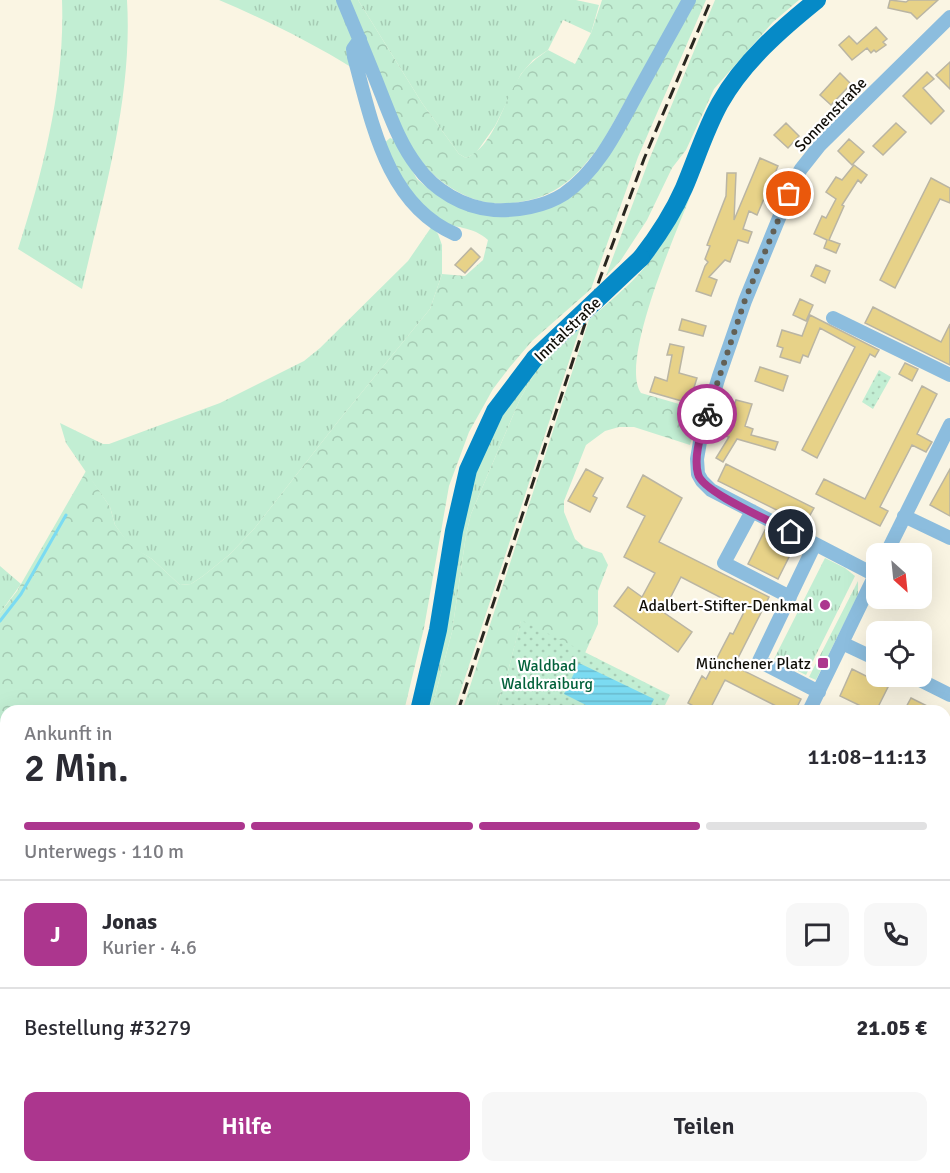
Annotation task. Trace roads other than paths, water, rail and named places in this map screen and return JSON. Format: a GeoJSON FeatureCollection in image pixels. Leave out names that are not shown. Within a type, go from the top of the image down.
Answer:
{"type":"FeatureCollection","features":[{"type":"Feature","properties":{"kind":"main road","name":"Inntalstraße"},"geometry":{"type":"LineString","coordinates":[[420,705],[438,630],[454,531],[468,470],[495,411],[535,358],[641,258],[673,210],[713,115],[729,87],[750,62],[817,0]]}},
{"type":"Feature","properties":{"kind":"street"},"geometry":{"type":"LineString","coordinates":[[344,0],[404,146],[417,166],[431,183],[456,198],[482,208],[523,208],[549,202],[562,195],[584,177],[608,146],[689,0]]}},
{"type":"Feature","properties":{"kind":"street","name":"Sonnenstraße"},"geometry":{"type":"LineString","coordinates":[[752,511],[706,486],[698,474],[697,459],[701,436],[732,336],[768,243],[801,169],[838,127],[950,17]]}},
{"type":"Feature","properties":{"kind":"street"},"geometry":{"type":"LineString","coordinates":[[360,39],[353,50],[354,57],[375,131],[388,166],[400,188],[412,203],[440,228],[455,234]]}},
{"type":"Feature","properties":{"kind":"street"},"geometry":{"type":"LineString","coordinates":[[833,318],[950,375]]}},
{"type":"Feature","properties":{"kind":"street"},"geometry":{"type":"LineString","coordinates":[[891,543],[950,424]]}},
{"type":"Feature","properties":{"kind":"street"},"geometry":{"type":"LineString","coordinates":[[790,597],[724,563],[752,511],[866,570]]}},
{"type":"Feature","properties":{"kind":"street"},"geometry":{"type":"LineString","coordinates":[[904,516],[950,538]]}},
{"type":"Feature","properties":{"kind":"street"},"geometry":{"type":"LineString","coordinates":[[815,544],[759,661],[819,692]]}},
{"type":"Feature","properties":{"kind":"street"},"geometry":{"type":"LineString","coordinates":[[812,705],[866,593]]}},
{"type":"Feature","properties":{"kind":"street"},"geometry":{"type":"LineString","coordinates":[[843,643],[866,654]]}},
{"type":"Feature","properties":{"kind":"street"},"geometry":{"type":"LineString","coordinates":[[932,686],[950,695]]}},
{"type":"Feature","properties":{"kind":"water"},"geometry":{"type":"Polygon","coordinates":[[[579,663],[654,699],[651,705],[586,705],[564,694],[579,663]]]}},
{"type":"Feature","properties":{"kind":"waterway"},"geometry":{"type":"LineString","coordinates":[[0,621],[21,594],[66,515]]}},
{"type":"Feature","properties":{"kind":"railway"},"geometry":{"type":"LineString","coordinates":[[460,705],[599,281],[644,159],[711,0]]}},
{"type":"Feature","properties":{"kind":"place","name":"Adalbert-Stifter-Denkmal"},"geometry":{"type":"Point","coordinates":[825,605]}},
{"type":"Feature","properties":{"kind":"place","name":"Münchener Platz"},"geometry":{"type":"Point","coordinates":[823,663]}},
{"type":"Feature","properties":{"kind":"park label","name":"Waldbad Waldkraiburg"},"geometry":{"type":"Point","coordinates":[547,674]}}]}
